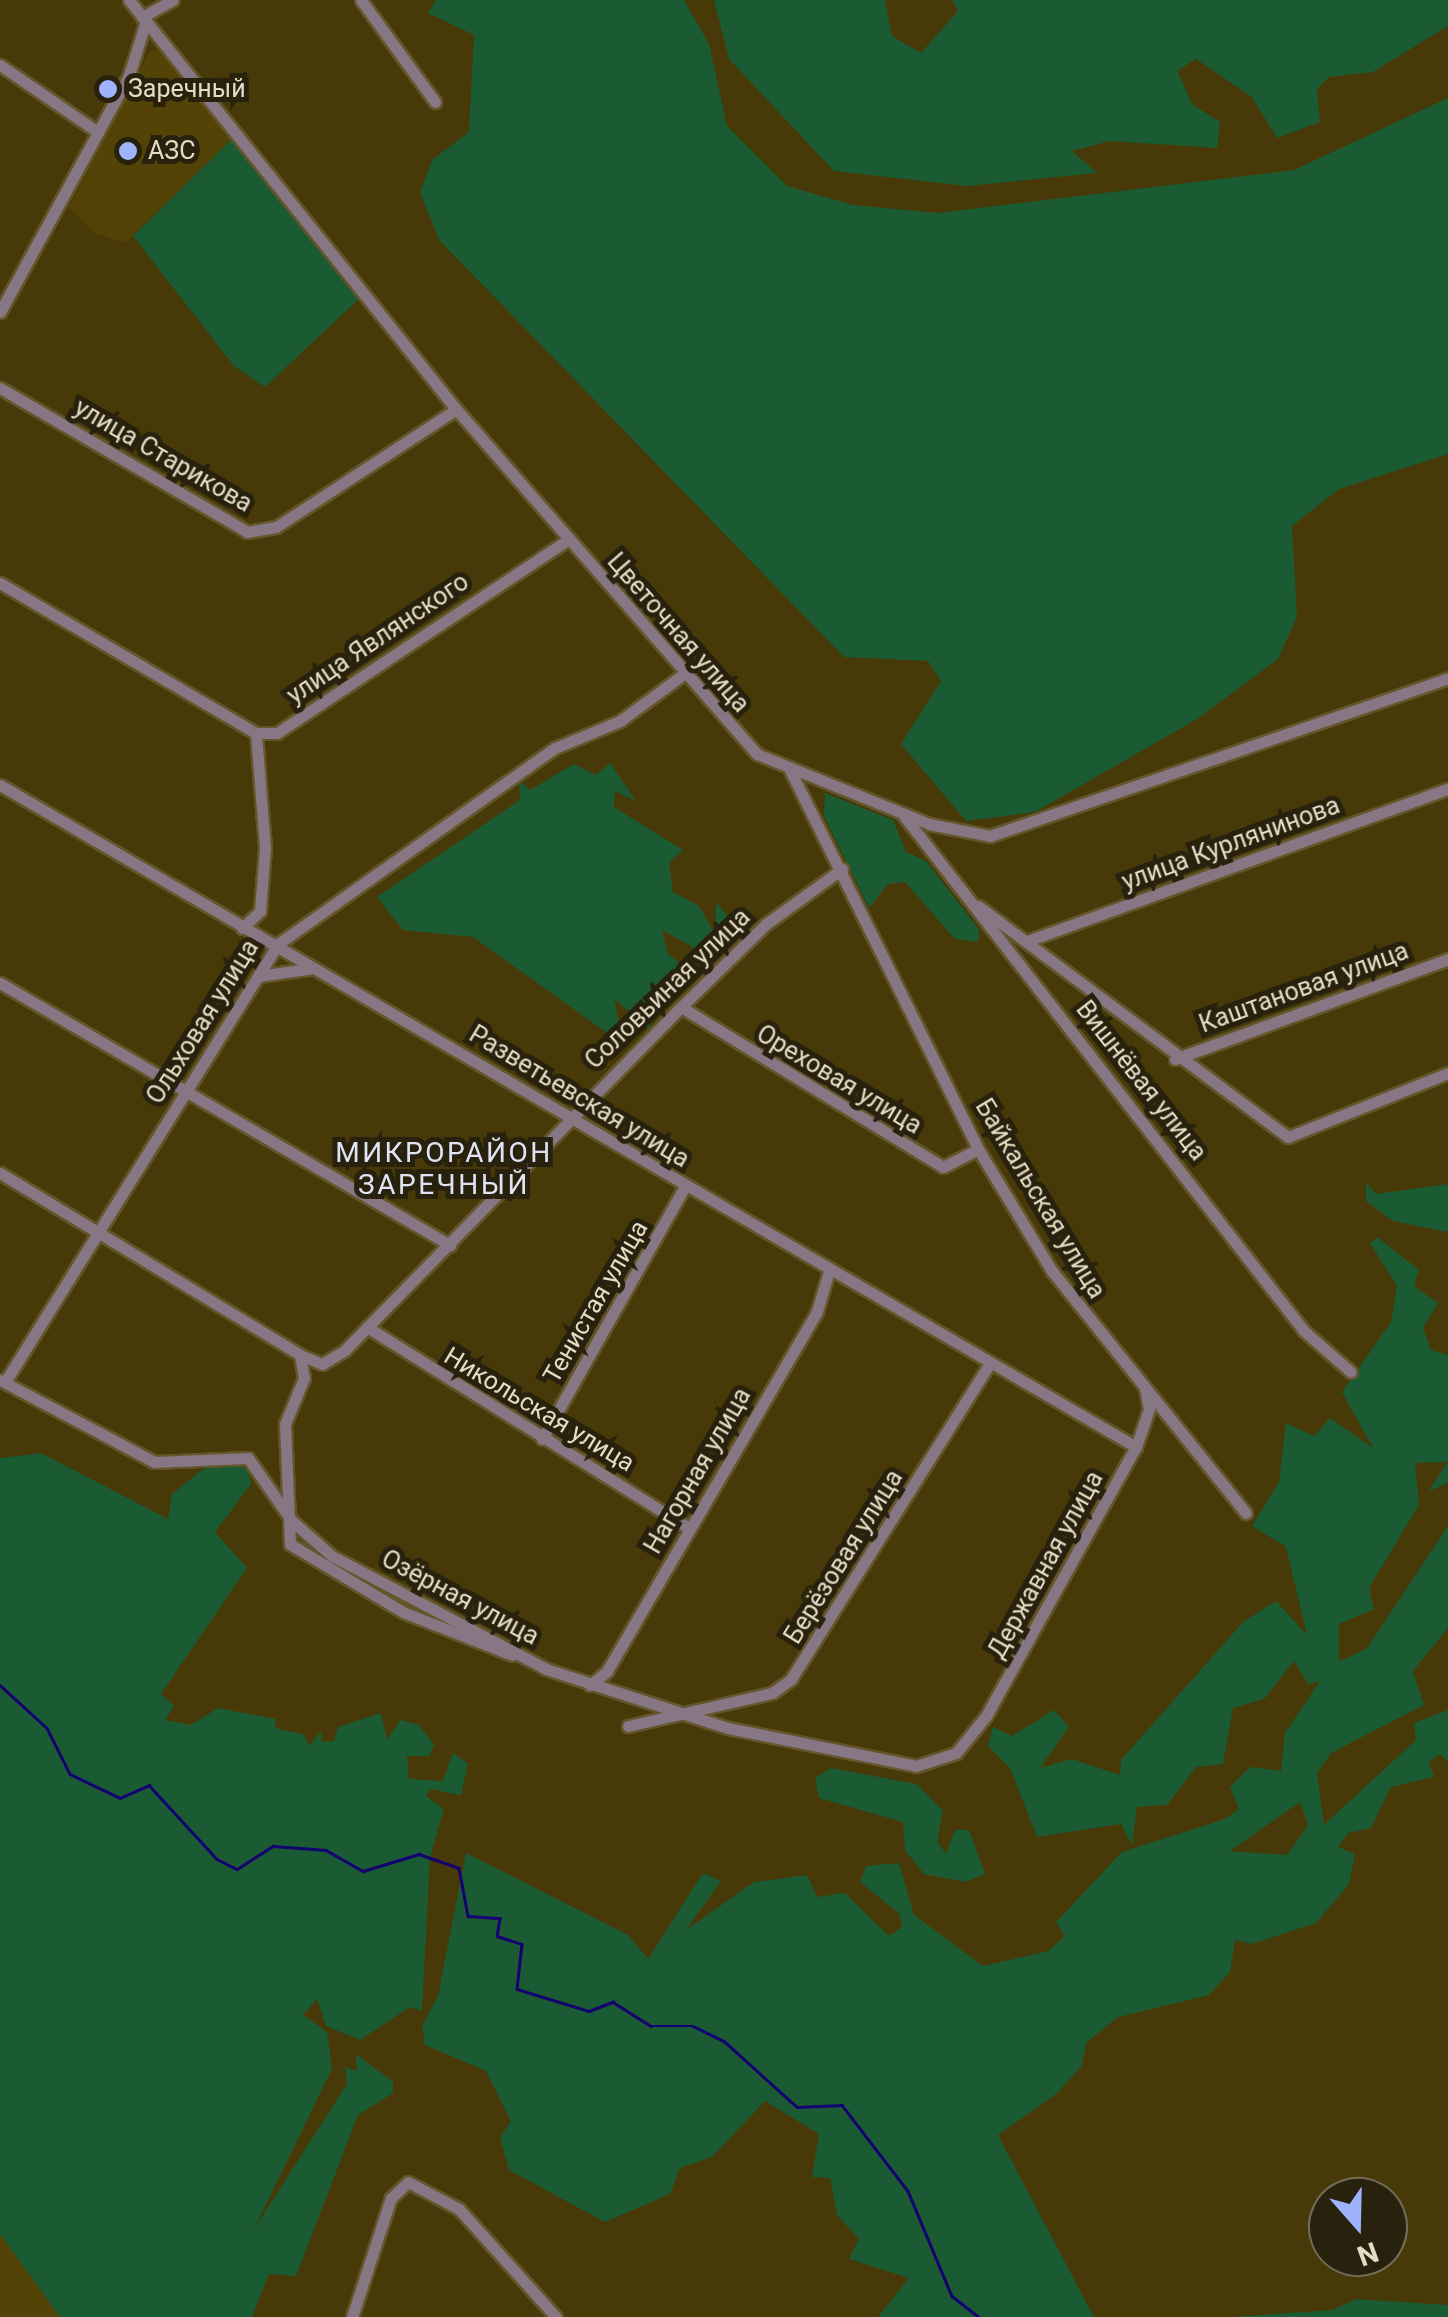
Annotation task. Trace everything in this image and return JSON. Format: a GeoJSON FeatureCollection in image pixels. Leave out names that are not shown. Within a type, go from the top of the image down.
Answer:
{"type":"FeatureCollection","features":[{"type":"Feature","properties":{"kind":"street","name":"Цветочная улица"},"geometry":{"type":"LineString","coordinates":[[129,0],[456,409],[681,676],[758,754],[901,813],[990,836],[1448,678]]}},
{"type":"Feature","properties":{"kind":"street"},"geometry":{"type":"LineString","coordinates":[[0,312],[4,293],[98,132],[148,35],[142,17],[173,0]]}},
{"type":"Feature","properties":{"kind":"street"},"geometry":{"type":"LineString","coordinates":[[361,0],[435,102]]}},
{"type":"Feature","properties":{"kind":"street"},"geometry":{"type":"LineString","coordinates":[[0,65],[98,132]]}},
{"type":"Feature","properties":{"kind":"street","name":"улица Старикова"},"geometry":{"type":"LineString","coordinates":[[0,388],[247,532],[276,528],[456,409]]}},
{"type":"Feature","properties":{"kind":"street","name":"улица Являнского"},"geometry":{"type":"LineString","coordinates":[[256,733],[277,732],[568,539]]}},
{"type":"Feature","properties":{"kind":"street"},"geometry":{"type":"LineString","coordinates":[[0,584],[256,733],[265,848],[260,911],[242,928]]}},
{"type":"Feature","properties":{"kind":"street","name":"Ольховая улица"},"geometry":{"type":"LineString","coordinates":[[2,1381],[278,944],[555,748],[620,721],[681,676]]}},
{"type":"Feature","properties":{"kind":"street","name":"Байкальская улица"},"geometry":{"type":"LineString","coordinates":[[790,770],[978,1150],[1052,1271],[1246,1513]]}},
{"type":"Feature","properties":{"kind":"street","name":"Разветьевская улица"},"geometry":{"type":"LineString","coordinates":[[0,784],[1136,1446]]}},
{"type":"Feature","properties":{"kind":"street","name":"улица Курлянинова"},"geometry":{"type":"LineString","coordinates":[[1030,940],[1448,789]]}},
{"type":"Feature","properties":{"kind":"street","name":"Вишнёвая улица"},"geometry":{"type":"LineString","coordinates":[[901,813],[1304,1331],[1351,1372]]}},
{"type":"Feature","properties":{"kind":"street","name":"Соловьиная улица"},"geometry":{"type":"LineString","coordinates":[[300,1355],[331,1361],[450,1245],[569,1116],[766,924],[842,870]]}},
{"type":"Feature","properties":{"kind":"street"},"geometry":{"type":"LineString","coordinates":[[970,902],[1030,940],[1051,968],[1288,1137],[1448,1073]]}},
{"type":"Feature","properties":{"kind":"street","name":"Каштановая улица"},"geometry":{"type":"LineString","coordinates":[[1176,1060],[1448,958]]}},
{"type":"Feature","properties":{"kind":"street"},"geometry":{"type":"LineString","coordinates":[[259,976],[314,968]]}},
{"type":"Feature","properties":{"kind":"street"},"geometry":{"type":"LineString","coordinates":[[0,983],[450,1245]]}},
{"type":"Feature","properties":{"kind":"street","name":"Ореховая улица"},"geometry":{"type":"LineString","coordinates":[[681,1007],[943,1167],[978,1150]]}},
{"type":"Feature","properties":{"kind":"street"},"geometry":{"type":"LineString","coordinates":[[0,1174],[100,1230],[300,1355],[304,1378],[285,1424],[285,1530],[303,1559],[413,1617],[518,1654]]}},
{"type":"Feature","properties":{"kind":"street","name":"Тенистая улица"},"geometry":{"type":"LineString","coordinates":[[542,1439],[685,1186]]}},
{"type":"Feature","properties":{"kind":"street","name":"Нагорная улица"},"geometry":{"type":"LineString","coordinates":[[590,1684],[607,1672],[816,1311],[829,1270]]}},
{"type":"Feature","properties":{"kind":"street","name":"Никольская улица"},"geometry":{"type":"LineString","coordinates":[[367,1327],[690,1528]]}},
{"type":"Feature","properties":{"kind":"street","name":"Берёзовая улица"},"geometry":{"type":"LineString","coordinates":[[628,1726],[688,1716],[791,1679],[990,1363]]}},
{"type":"Feature","properties":{"kind":"street","name":"Озёрная улица"},"geometry":{"type":"LineString","coordinates":[[2,1381],[154,1462],[240,1454],[332,1556],[518,1654],[590,1684],[688,1716],[916,1766],[956,1753]]}},
{"type":"Feature","properties":{"kind":"street","name":"Державная улица"},"geometry":{"type":"LineString","coordinates":[[956,1753],[986,1716],[1136,1446],[1149,1410],[1145,1389]]}},
{"type":"Feature","properties":{"kind":"street"},"geometry":{"type":"LineString","coordinates":[[352,2317],[391,2198],[408,2182],[459,2210],[556,2317]]}},
{"type":"Feature","properties":{"kind":"shaded area"},"geometry":{"type":"Polygon","coordinates":[[[162,50],[234,137],[125,243],[96,234],[69,207],[150,51],[162,50]]]}},
{"type":"Feature","properties":{"kind":"shaded area"},"geometry":{"type":"Polygon","coordinates":[[[0,2234],[60,2317],[0,2317],[0,2234]]]}},
{"type":"Feature","properties":{"kind":"green space"},"geometry":{"type":"Polygon","coordinates":[[[436,0],[684,0],[709,44],[727,126],[787,186],[853,205],[938,213],[1294,170],[1448,98],[1448,454],[1339,489],[1292,526],[1297,617],[1278,659],[1197,719],[1035,812],[966,821],[901,744],[941,681],[928,661],[844,657],[440,241],[420,193],[432,160],[469,132],[474,35],[428,13],[436,0]]]}},
{"type":"Feature","properties":{"kind":"green space"},"geometry":{"type":"Polygon","coordinates":[[[714,0],[885,0],[892,36],[921,53],[958,11],[952,0],[1448,0],[1448,26],[1373,72],[1329,77],[1317,89],[1320,122],[1277,138],[1252,97],[1196,59],[1177,71],[1193,105],[1220,122],[1217,148],[1110,141],[1072,151],[1097,173],[967,186],[834,171],[729,59],[714,0]]]}},
{"type":"Feature","properties":{"kind":"green space"},"geometry":{"type":"Polygon","coordinates":[[[234,137],[360,298],[265,387],[234,366],[133,236],[234,137]]]}},
{"type":"Feature","properties":{"kind":"green space"},"geometry":{"type":"Polygon","coordinates":[[[610,763],[636,801],[615,791],[614,807],[683,850],[669,863],[673,892],[699,906],[715,934],[716,902],[740,930],[703,967],[691,946],[662,930],[668,954],[689,970],[686,985],[665,985],[648,1032],[645,1024],[634,1034],[637,1018],[614,999],[624,1045],[473,937],[403,930],[377,897],[520,800],[519,781],[530,790],[574,764],[596,775],[610,763]]]}},
{"type":"Feature","properties":{"kind":"green space"},"geometry":{"type":"Polygon","coordinates":[[[825,793],[893,820],[906,852],[926,861],[979,929],[978,942],[955,939],[905,882],[888,884],[869,908],[824,816],[825,793]]]}},
{"type":"Feature","properties":{"kind":"green space"},"geometry":{"type":"Polygon","coordinates":[[[1366,1182],[1376,1194],[1448,1184],[1448,1232],[1393,1221],[1366,1201],[1366,1182]]]}},
{"type":"Feature","properties":{"kind":"green space"},"geometry":{"type":"Polygon","coordinates":[[[1377,1237],[1419,1270],[1414,1286],[1438,1303],[1423,1328],[1431,1350],[1448,1355],[1448,1483],[1429,1491],[1447,1462],[1415,1463],[1419,1505],[1369,1588],[1374,1609],[1339,1624],[1339,1662],[1367,1648],[1448,1526],[1448,1628],[1413,1671],[1424,1705],[1331,1753],[1317,1773],[1324,1825],[1416,1740],[1414,1723],[1448,1710],[1448,1762],[1440,1754],[1429,1762],[1434,1777],[1391,1787],[1371,1828],[1348,1833],[1338,1847],[1355,1854],[1349,1884],[1316,1923],[1252,1944],[1235,1940],[1230,1972],[1209,1995],[1118,2017],[1087,2042],[1081,2067],[1056,2094],[998,2135],[1094,2317],[878,2317],[909,2278],[849,2259],[859,2239],[837,2215],[830,2178],[812,2177],[819,2134],[765,2101],[712,2157],[680,2168],[670,2194],[605,2222],[509,2170],[500,2137],[511,2121],[486,2071],[425,2045],[422,2026],[438,1996],[466,1853],[628,1935],[648,1959],[703,1873],[721,1881],[686,1930],[754,1882],[807,1875],[817,1897],[845,1893],[889,1936],[902,1927],[899,1913],[860,1882],[866,1866],[899,1863],[914,1915],[983,1966],[1048,1951],[1065,1936],[1056,1922],[1122,1852],[1225,1819],[1239,1809],[1230,1787],[1250,1767],[1281,1771],[1285,1733],[1320,1681],[1308,1684],[1294,1661],[1264,1699],[1233,1708],[1223,1764],[1196,1767],[1167,1805],[1137,1807],[1132,1845],[1121,1824],[1037,1837],[1010,1768],[988,1746],[993,1727],[1012,1736],[1054,1710],[1069,1727],[1040,1768],[1072,1759],[1120,1775],[1121,1760],[1243,1622],[1276,1601],[1307,1635],[1286,1547],[1252,1526],[1279,1482],[1286,1423],[1314,1436],[1330,1418],[1373,1448],[1342,1392],[1391,1322],[1397,1286],[1370,1243],[1377,1237]],[[1300,1802],[1230,1851],[1287,1855],[1308,1825],[1300,1802]]]}},
{"type":"Feature","properties":{"kind":"green space"},"geometry":{"type":"Polygon","coordinates":[[[41,1453],[168,1519],[172,1494],[207,1466],[230,1460],[248,1470],[251,1484],[215,1532],[247,1568],[161,1694],[174,1706],[165,1720],[191,1725],[218,1708],[276,1719],[275,1728],[303,1734],[310,1746],[321,1731],[322,1742],[334,1741],[338,1727],[381,1713],[387,1740],[400,1720],[419,1725],[434,1745],[429,1756],[407,1756],[409,1779],[443,1781],[453,1753],[468,1763],[461,1795],[430,1789],[426,1796],[444,1809],[430,1857],[422,2011],[410,2007],[360,2040],[326,2026],[317,1999],[303,2015],[327,2032],[332,2069],[254,2229],[347,2084],[345,2067],[357,2071],[356,2054],[393,2082],[393,2093],[358,2115],[296,2276],[269,2274],[252,2317],[60,2317],[0,2234],[0,1458],[41,1453]]]}},
{"type":"Feature","properties":{"kind":"green space"},"geometry":{"type":"Polygon","coordinates":[[[831,1768],[917,1784],[943,1811],[937,1841],[946,1854],[955,1830],[969,1830],[985,1874],[965,1882],[924,1874],[905,1850],[903,1822],[819,1798],[815,1778],[831,1768]]]}},
{"type":"Feature","properties":{"kind":"green space"},"geometry":{"type":"Polygon","coordinates":[[[1356,2299],[1448,2305],[1448,2317],[1231,2317],[1333,2310],[1356,2299]]]}},
{"type":"Feature","properties":{"kind":"waterway"},"geometry":{"type":"LineString","coordinates":[[0,1685],[47,1728],[70,1774],[120,1798],[149,1785],[217,1859],[237,1869],[273,1846],[326,1850],[363,1871],[419,1854],[459,1868],[468,1916],[500,1918],[497,1936],[522,1944],[517,1989],[589,2011],[613,2002],[651,2026],[693,2026],[724,2041],[797,2107],[842,2105],[908,2191],[952,2296],[979,2317]]}},
{"type":"Feature","properties":{"kind":"place","name":"Заречный"},"geometry":{"type":"Point","coordinates":[108,89]}},
{"type":"Feature","properties":{"kind":"place","name":"АЗС"},"geometry":{"type":"Point","coordinates":[128,151]}},
{"type":"Feature","properties":{"kind":"district","name":"МИКРОРАЙОН ЗАРЕЧНЫЙ"},"geometry":{"type":"Point","coordinates":[444,1169]}}]}
